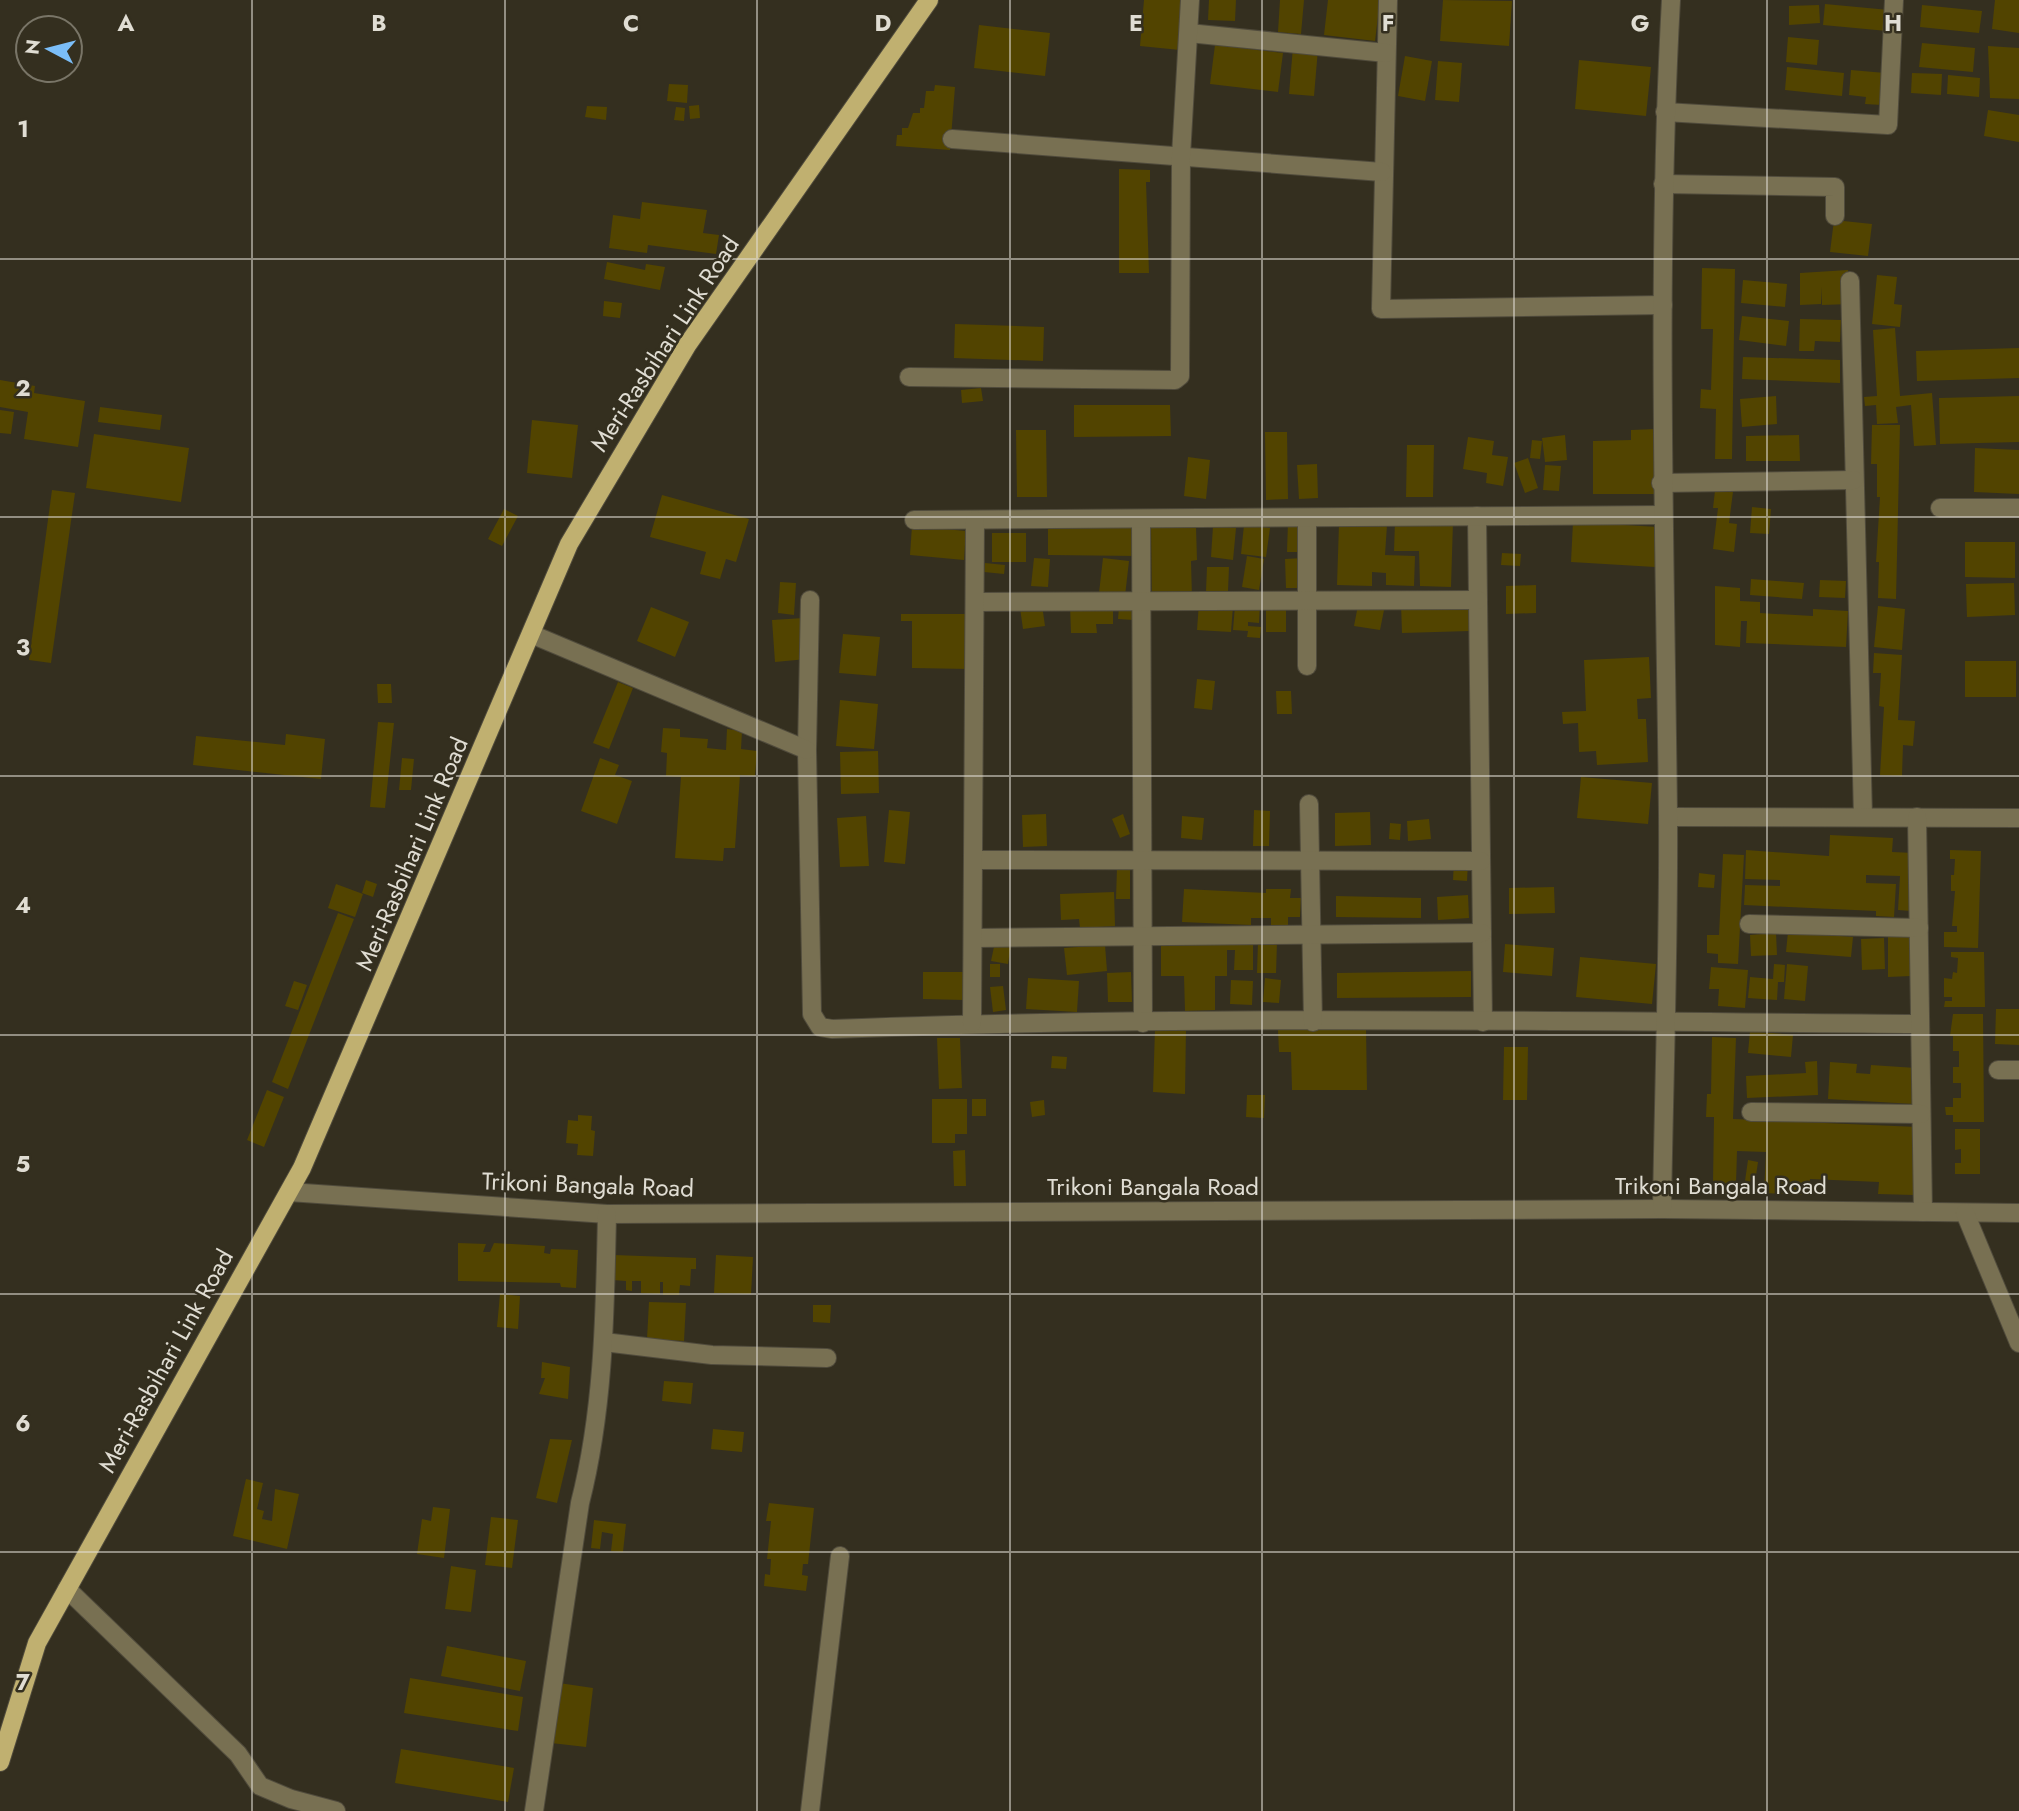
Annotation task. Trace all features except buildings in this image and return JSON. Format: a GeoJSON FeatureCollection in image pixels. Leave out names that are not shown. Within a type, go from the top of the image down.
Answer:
{"type":"FeatureCollection","features":[{"type":"Feature","properties":{"kind":"main road","name":"Meri-Rasbihari Link Road"},"geometry":{"type":"LineString","coordinates":[[0,1762],[37,1643],[289,1192],[374,1006],[569,544],[688,345],[929,0]]}},
{"type":"Feature","properties":{"kind":"street"},"geometry":{"type":"LineString","coordinates":[[909,377],[1175,380],[1180,376],[1181,156],[1190,0]]}},
{"type":"Feature","properties":{"kind":"street"},"geometry":{"type":"LineString","coordinates":[[1388,0],[1382,172],[1381,309],[1663,305]]}},
{"type":"Feature","properties":{"kind":"street"},"geometry":{"type":"LineString","coordinates":[[1662,1209],[1668,817],[1661,483],[1663,184],[1671,0]]}},
{"type":"Feature","properties":{"kind":"street"},"geometry":{"type":"LineString","coordinates":[[1665,112],[1888,125],[1894,0]]}},
{"type":"Feature","properties":{"kind":"street"},"geometry":{"type":"LineString","coordinates":[[1189,33],[1387,53]]}},
{"type":"Feature","properties":{"kind":"street"},"geometry":{"type":"LineString","coordinates":[[952,139],[1382,172]]}},
{"type":"Feature","properties":{"kind":"street"},"geometry":{"type":"LineString","coordinates":[[1663,184],[1835,187],[1835,216]]}},
{"type":"Feature","properties":{"kind":"street"},"geometry":{"type":"LineString","coordinates":[[1850,281],[1863,817]]}},
{"type":"Feature","properties":{"kind":"street"},"geometry":{"type":"LineString","coordinates":[[1661,483],[1854,480]]}},
{"type":"Feature","properties":{"kind":"street"},"geometry":{"type":"LineString","coordinates":[[1940,508],[2019,508]]}},
{"type":"Feature","properties":{"kind":"street"},"geometry":{"type":"LineString","coordinates":[[914,520],[1662,515]]}},
{"type":"Feature","properties":{"kind":"street"},"geometry":{"type":"LineString","coordinates":[[1477,516],[1483,1022]]}},
{"type":"Feature","properties":{"kind":"street"},"geometry":{"type":"LineString","coordinates":[[1307,518],[1307,666]]}},
{"type":"Feature","properties":{"kind":"street"},"geometry":{"type":"LineString","coordinates":[[1141,519],[1143,1023]]}},
{"type":"Feature","properties":{"kind":"street"},"geometry":{"type":"LineString","coordinates":[[972,1023],[975,520]]}},
{"type":"Feature","properties":{"kind":"street"},"geometry":{"type":"LineString","coordinates":[[810,600],[807,750],[815,1022],[831,1029],[972,1023],[1920,1024]]}},
{"type":"Feature","properties":{"kind":"street"},"geometry":{"type":"LineString","coordinates":[[975,602],[1478,600]]}},
{"type":"Feature","properties":{"kind":"street"},"geometry":{"type":"LineString","coordinates":[[531,634],[807,750]]}},
{"type":"Feature","properties":{"kind":"street"},"geometry":{"type":"LineString","coordinates":[[1309,804],[1313,1022]]}},
{"type":"Feature","properties":{"kind":"street"},"geometry":{"type":"LineString","coordinates":[[1668,817],[2019,818]]}},
{"type":"Feature","properties":{"kind":"street"},"geometry":{"type":"LineString","coordinates":[[1917,817],[1923,1212]]}},
{"type":"Feature","properties":{"kind":"street"},"geometry":{"type":"LineString","coordinates":[[973,860],[1481,861]]}},
{"type":"Feature","properties":{"kind":"street"},"geometry":{"type":"LineString","coordinates":[[1749,924],[1919,928]]}},
{"type":"Feature","properties":{"kind":"street"},"geometry":{"type":"LineString","coordinates":[[973,938],[1482,933]]}},
{"type":"Feature","properties":{"kind":"street"},"geometry":{"type":"LineString","coordinates":[[1998,1070],[2019,1070]]}},
{"type":"Feature","properties":{"kind":"street"},"geometry":{"type":"LineString","coordinates":[[1751,1112],[1921,1114]]}},
{"type":"Feature","properties":{"kind":"street","name":"Trikoni Bangala Road"},"geometry":{"type":"LineString","coordinates":[[289,1192],[607,1214],[1662,1209],[2019,1213]]}},
{"type":"Feature","properties":{"kind":"street"},"geometry":{"type":"LineString","coordinates":[[1965,1213],[2019,1343]]}},
{"type":"Feature","properties":{"kind":"street"},"geometry":{"type":"LineString","coordinates":[[534,1811],[580,1503],[592,1456],[604,1342],[607,1214]]}},
{"type":"Feature","properties":{"kind":"street"},"geometry":{"type":"LineString","coordinates":[[604,1342],[712,1355],[827,1358]]}},
{"type":"Feature","properties":{"kind":"street"},"geometry":{"type":"LineString","coordinates":[[810,1811],[840,1556]]}},
{"type":"Feature","properties":{"kind":"street"},"geometry":{"type":"LineString","coordinates":[[66,1589],[238,1754],[260,1786],[291,1799],[336,1811]]}}]}
